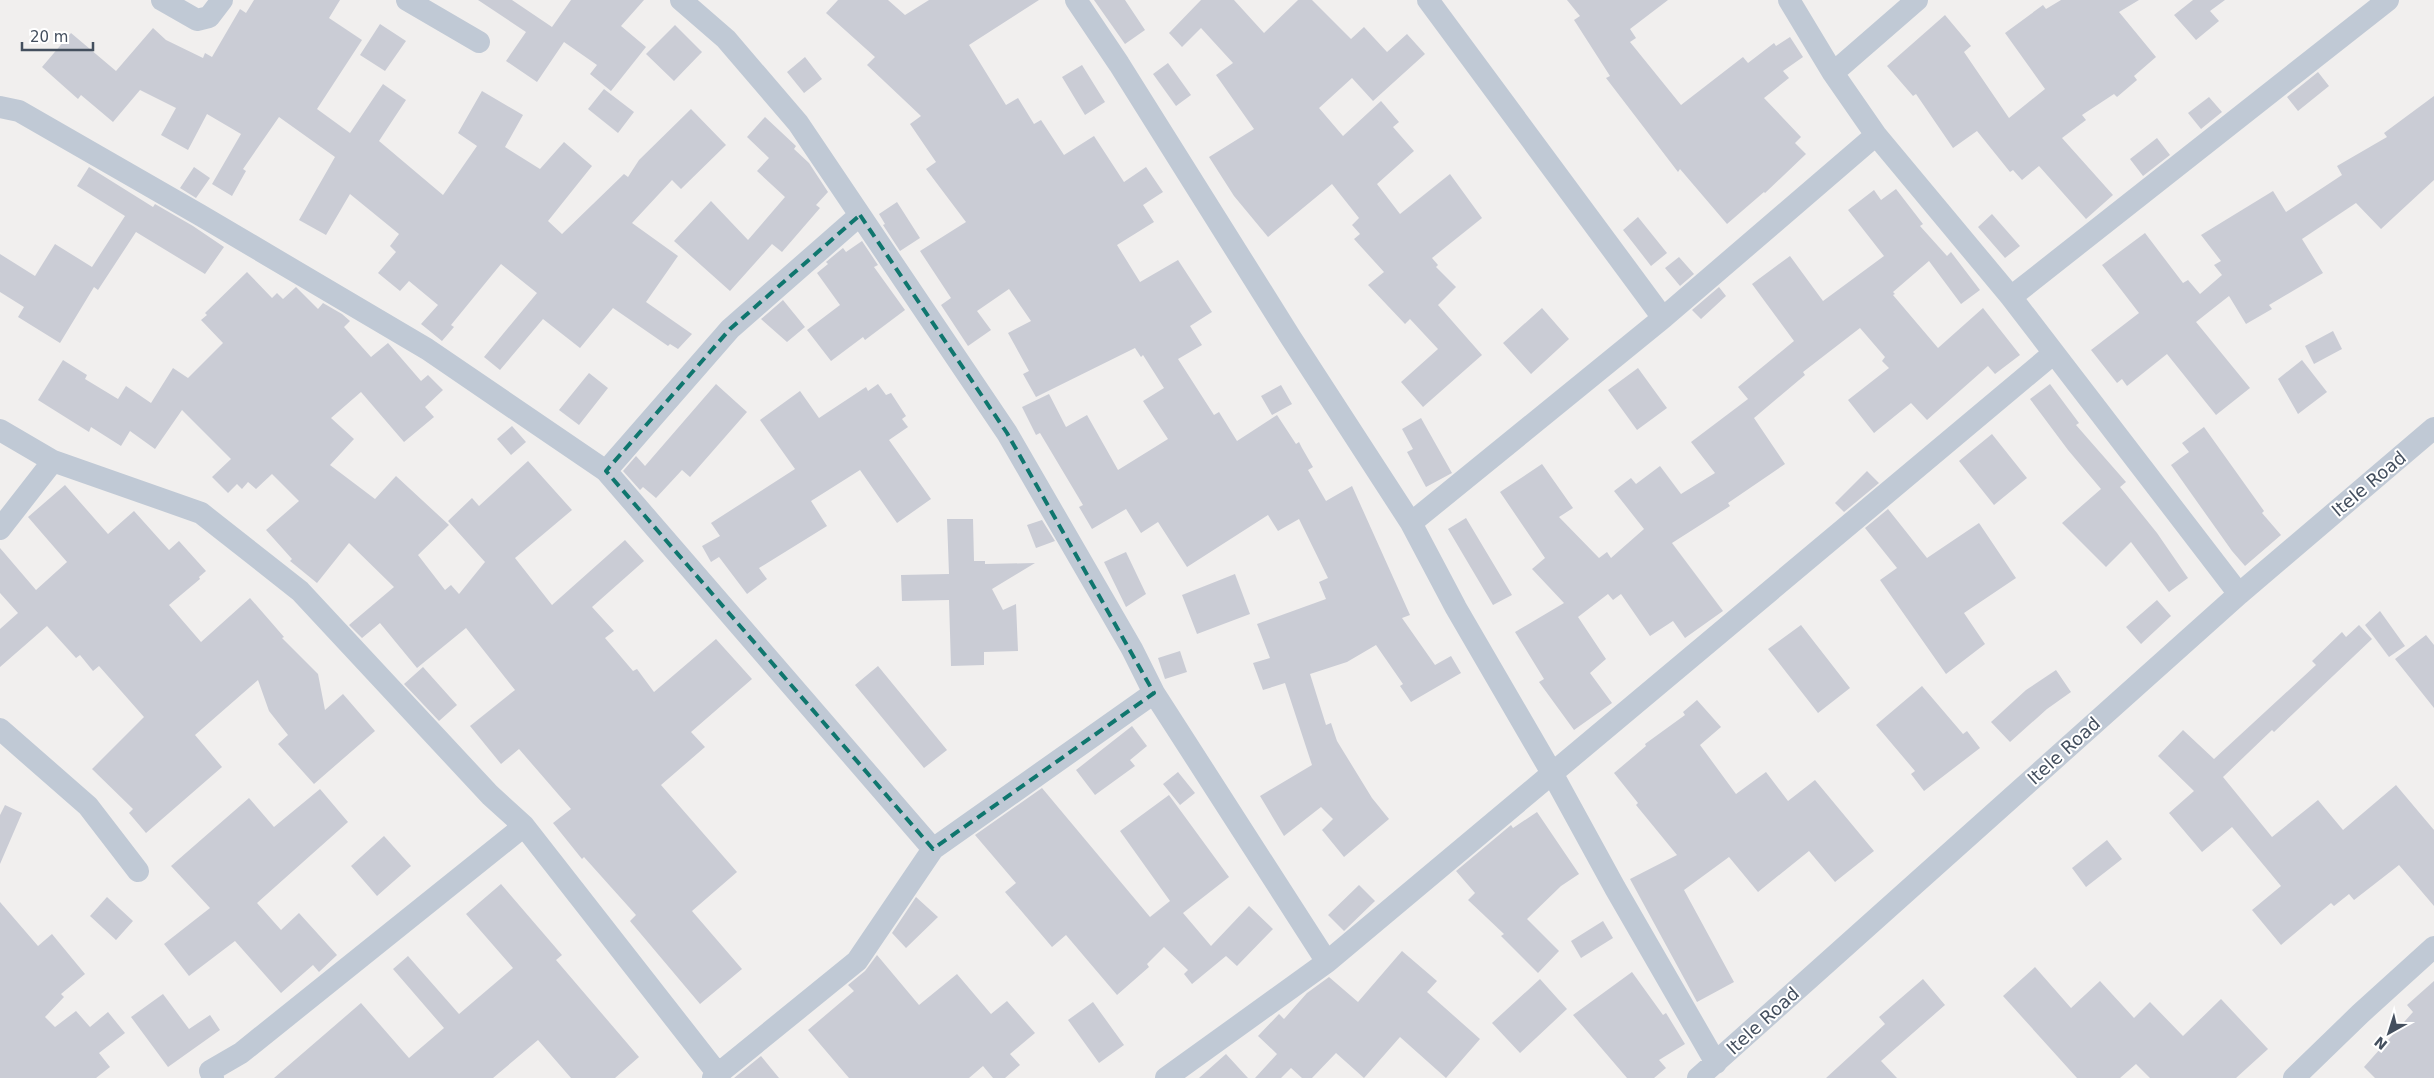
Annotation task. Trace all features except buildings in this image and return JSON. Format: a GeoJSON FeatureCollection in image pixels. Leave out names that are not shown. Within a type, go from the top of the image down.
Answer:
{"type":"FeatureCollection","features":[{"type":"Feature","properties":{"kind":"street"},"geometry":{"type":"LineString","coordinates":[[162,0],[197,20],[209,17],[222,0]]}},
{"type":"Feature","properties":{"kind":"street"},"geometry":{"type":"LineString","coordinates":[[407,0],[479,42]]}},
{"type":"Feature","properties":{"kind":"street"},"geometry":{"type":"LineString","coordinates":[[681,0],[726,39],[798,123],[1007,433],[1132,649],[1154,693],[1327,962]]}},
{"type":"Feature","properties":{"kind":"street"},"geometry":{"type":"LineString","coordinates":[[1076,0],[1119,64],[1291,338],[1411,523],[1456,608],[1716,1063]]}},
{"type":"Feature","properties":{"kind":"street"},"geometry":{"type":"LineString","coordinates":[[1428,0],[1663,318]]}},
{"type":"Feature","properties":{"kind":"street"},"geometry":{"type":"LineString","coordinates":[[1789,0],[1833,73],[1876,136],[2011,297],[2239,594]]}},
{"type":"Feature","properties":{"kind":"street"},"geometry":{"type":"LineString","coordinates":[[1833,73],[1917,0]]}},
{"type":"Feature","properties":{"kind":"street"},"geometry":{"type":"LineString","coordinates":[[2011,297],[2388,0]]}},
{"type":"Feature","properties":{"kind":"street"},"geometry":{"type":"LineString","coordinates":[[0,107],[19,111],[427,349],[606,471],[933,849]]}},
{"type":"Feature","properties":{"kind":"street"},"geometry":{"type":"LineString","coordinates":[[1411,523],[1663,318],[1876,136]]}},
{"type":"Feature","properties":{"kind":"street"},"geometry":{"type":"LineString","coordinates":[[606,471],[730,329],[860,215]]}},
{"type":"Feature","properties":{"kind":"street"},"geometry":{"type":"LineString","coordinates":[[1166,1078],[1327,962],[2054,353]]}},
{"type":"Feature","properties":{"kind":"street","name":"Itele Road"},"geometry":{"type":"LineString","coordinates":[[1698,1078],[2239,594],[2434,428]]}},
{"type":"Feature","properties":{"kind":"street"},"geometry":{"type":"LineString","coordinates":[[0,430],[53,460],[201,513],[300,591],[490,795],[524,826],[716,1076],[857,961],[933,849],[1154,693]]}},
{"type":"Feature","properties":{"kind":"street"},"geometry":{"type":"LineString","coordinates":[[0,529],[53,460]]}},
{"type":"Feature","properties":{"kind":"street"},"geometry":{"type":"LineString","coordinates":[[0,728],[88,806],[138,871]]}},
{"type":"Feature","properties":{"kind":"street"},"geometry":{"type":"LineString","coordinates":[[213,1078],[210,1071],[241,1053],[524,826]]}},
{"type":"Feature","properties":{"kind":"street"},"geometry":{"type":"LineString","coordinates":[[2294,1078],[2360,1014],[2434,947]]}},
{"type":"Feature","properties":{"kind":"highlighted area"},"geometry":{"type":"Polygon","coordinates":[[[860,215],[1007,433],[1154,693],[933,849],[606,471],[730,329],[860,215]]]}}]}
